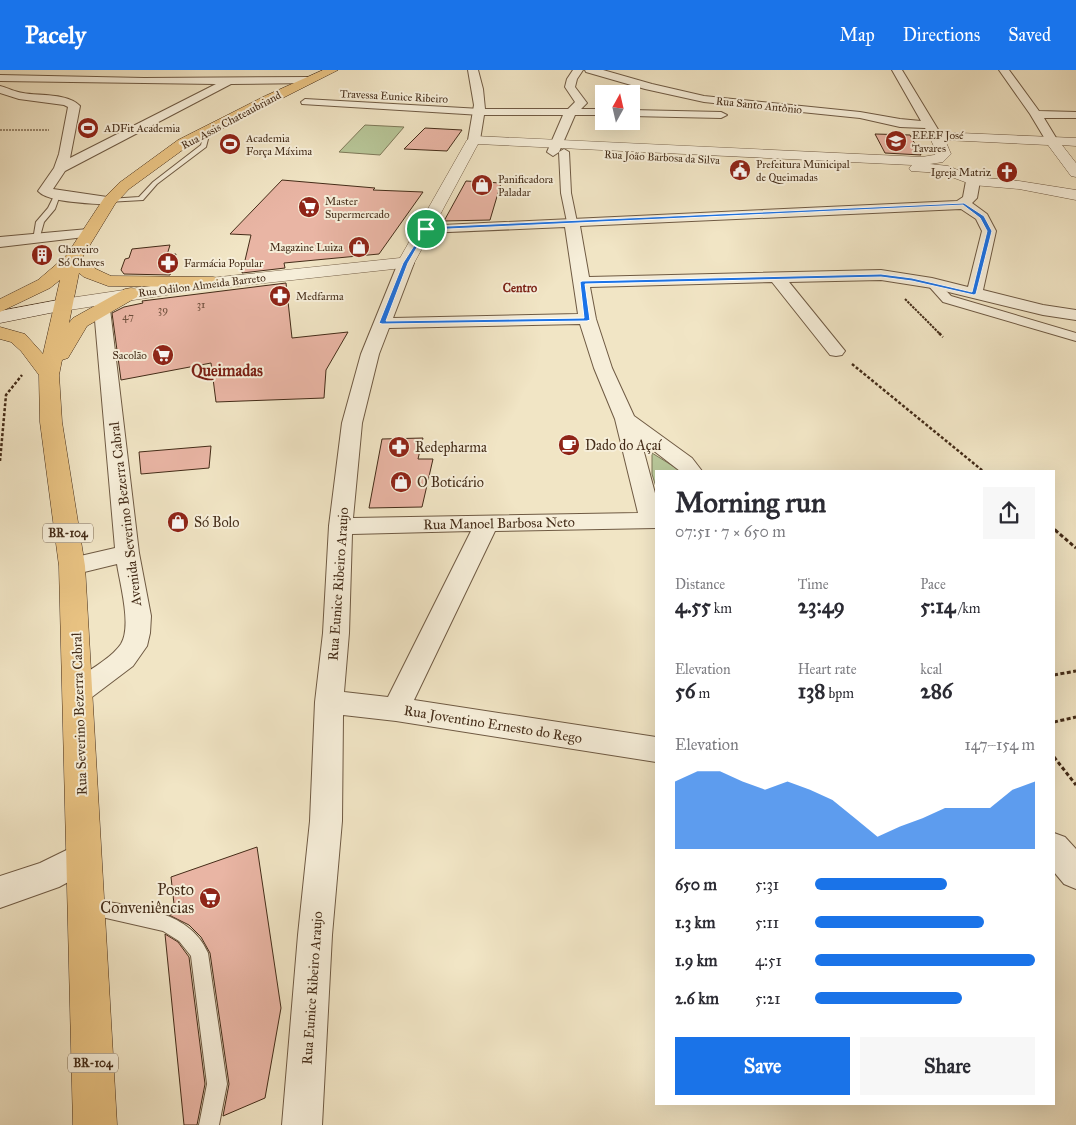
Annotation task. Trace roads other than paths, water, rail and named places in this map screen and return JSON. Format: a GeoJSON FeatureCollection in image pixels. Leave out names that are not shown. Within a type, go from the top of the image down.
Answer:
{"type":"FeatureCollection","features":[{"type":"Feature","properties":{"kind":"highway","name":"Rua Assis Chateaubriand"},"geometry":{"type":"LineString","coordinates":[[63,306],[73,259],[85,237],[109,201],[140,173],[183,143],[332,70]]}},
{"type":"Feature","properties":{"kind":"highway"},"geometry":{"type":"LineString","coordinates":[[0,306],[44,284],[73,259],[90,273],[108,281],[213,282]]}},
{"type":"Feature","properties":{"kind":"highway"},"geometry":{"type":"LineString","coordinates":[[0,333],[18,338],[43,366],[80,322],[131,293]]}},
{"type":"Feature","properties":{"kind":"highway","name":"Rua Severino Bezerra Cabral"},"geometry":{"type":"LineString","coordinates":[[63,306],[43,366],[72,566],[95,1125]]}},
{"type":"Feature","properties":{"kind":"street","name":"Rua Eunice Ribeiro Araujo"},"geometry":{"type":"LineString","coordinates":[[302,1125],[315,936],[326,821],[329,702],[336,634],[341,526],[352,423],[370,354],[406,263],[473,144],[480,112],[479,87],[474,70]]}},
{"type":"Feature","properties":{"kind":"street"},"geometry":{"type":"LineString","coordinates":[[578,70],[572,79],[570,87],[581,104],[570,113],[557,149],[572,222],[587,320],[603,368],[625,419],[654,520]]}},
{"type":"Feature","properties":{"kind":"street","name":"Rua Santo Antônio"},"geometry":{"type":"LineString","coordinates":[[590,70],[688,96],[752,110],[860,114],[934,130]]}},
{"type":"Feature","properties":{"kind":"street"},"geometry":{"type":"LineString","coordinates":[[897,70],[934,130],[1076,142]]}},
{"type":"Feature","properties":{"kind":"street"},"geometry":{"type":"LineString","coordinates":[[1004,70],[1036,114],[1052,141],[1074,168]]}},
{"type":"Feature","properties":{"kind":"street"},"geometry":{"type":"LineString","coordinates":[[2,79],[82,81],[311,80]]}},
{"type":"Feature","properties":{"kind":"street"},"geometry":{"type":"LineString","coordinates":[[2,79],[19,96],[72,104],[74,109],[67,148],[60,168],[45,190],[57,195],[109,201]]}},
{"type":"Feature","properties":{"kind":"street"},"geometry":{"type":"LineString","coordinates":[[60,168],[230,80]]}},
{"type":"Feature","properties":{"kind":"street"},"geometry":{"type":"LineString","coordinates":[[9,106],[37,99],[82,81]]}},
{"type":"Feature","properties":{"kind":"street","name":"Travessa Eunice Ribeiro"},"geometry":{"type":"LineString","coordinates":[[305,102],[480,112]]}},
{"type":"Feature","properties":{"kind":"street"},"geometry":{"type":"LineString","coordinates":[[480,112],[595,112]]}},
{"type":"Feature","properties":{"kind":"street"},"geometry":{"type":"LineString","coordinates":[[640,113],[733,115]]}},
{"type":"Feature","properties":{"kind":"street"},"geometry":{"type":"LineString","coordinates":[[1036,114],[1076,115]]}},
{"type":"Feature","properties":{"kind":"street","name":"Rua João Barbosa da Silva"},"geometry":{"type":"LineString","coordinates":[[557,149],[922,161],[938,159],[944,154],[934,130]]}},
{"type":"Feature","properties":{"kind":"street","name":"Rua João Barbosa da Silva"},"geometry":{"type":"LineString","coordinates":[[473,144],[943,169],[973,180],[1019,185]]}},
{"type":"Feature","properties":{"kind":"street"},"geometry":{"type":"LineString","coordinates":[[964,204],[970,198],[973,180]]}},
{"type":"Feature","properties":{"kind":"street"},"geometry":{"type":"LineString","coordinates":[[1019,185],[1065,185],[1076,182]]}},
{"type":"Feature","properties":{"kind":"street"},"geometry":{"type":"LineString","coordinates":[[1019,185],[1076,195]]}},
{"type":"Feature","properties":{"kind":"street"},"geometry":{"type":"LineString","coordinates":[[426,229],[964,204],[982,217],[989,231],[974,294]]}},
{"type":"Feature","properties":{"kind":"street"},"geometry":{"type":"LineString","coordinates":[[0,242],[36,238],[85,237]]}},
{"type":"Feature","properties":{"kind":"street"},"geometry":{"type":"LineString","coordinates":[[0,250],[85,237]]}},
{"type":"Feature","properties":{"kind":"street","name":"Rua Odilon Almeida Barreto"},"geometry":{"type":"LineString","coordinates":[[0,317],[131,293],[213,282],[406,263]]}},
{"type":"Feature","properties":{"kind":"street"},"geometry":{"type":"LineString","coordinates":[[582,282],[881,275],[932,283],[1043,310],[1076,314]]}},
{"type":"Feature","properties":{"kind":"street"},"geometry":{"type":"LineString","coordinates":[[776,277],[836,351]]}},
{"type":"Feature","properties":{"kind":"street"},"geometry":{"type":"LineString","coordinates":[[932,283],[947,300],[1076,337]]}},
{"type":"Feature","properties":{"kind":"street","name":"Avenida Severino Bezerra Cabral"},"geometry":{"type":"LineString","coordinates":[[78,692],[124,659],[134,646],[138,616],[127,553],[102,309]]}},
{"type":"Feature","properties":{"kind":"street"},"geometry":{"type":"LineString","coordinates":[[382,323],[587,320]]}},
{"type":"Feature","properties":{"kind":"street"},"geometry":{"type":"LineString","coordinates":[[625,419],[691,470]]}},
{"type":"Feature","properties":{"kind":"street","name":"Rua Manoel Barbosa Neto"},"geometry":{"type":"LineString","coordinates":[[341,526],[654,520]]}},
{"type":"Feature","properties":{"kind":"street"},"geometry":{"type":"LineString","coordinates":[[396,709],[486,523]]}},
{"type":"Feature","properties":{"kind":"street"},"geometry":{"type":"LineString","coordinates":[[72,566],[127,553]]}},
{"type":"Feature","properties":{"kind":"street","name":"Rua Joventino Ernesto do Rego"},"geometry":{"type":"LineString","coordinates":[[329,702],[396,709],[655,750]]}},
{"type":"Feature","properties":{"kind":"street"},"geometry":{"type":"LineString","coordinates":[[1055,849],[1076,873]]}},
{"type":"Feature","properties":{"kind":"street"},"geometry":{"type":"LineString","coordinates":[[0,892],[47,876],[85,856]]}},
{"type":"Feature","properties":{"kind":"lane"},"geometry":{"type":"LineString","coordinates":[[109,201],[141,199],[155,183],[204,146],[207,131]]}},
{"type":"Feature","properties":{"kind":"lane"},"geometry":{"type":"LineString","coordinates":[[140,173],[165,176]]}},
{"type":"Feature","properties":{"kind":"lane"},"geometry":{"type":"LineString","coordinates":[[36,238],[40,222],[51,208],[57,195]]}},
{"type":"Feature","properties":{"kind":"lane"},"geometry":{"type":"LineString","coordinates":[[87,907],[166,923],[185,935],[199,953],[217,1084],[209,1125]]}},
{"type":"Feature","properties":{"kind":"place","name":"ADFit Academia"},"geometry":{"type":"Point","coordinates":[88,128]}},
{"type":"Feature","properties":{"kind":"place","name":"EEEF José Tavares"},"geometry":{"type":"Point","coordinates":[896,141]}},
{"type":"Feature","properties":{"kind":"place","name":"Academia Força Máxima"},"geometry":{"type":"Point","coordinates":[230,144]}},
{"type":"Feature","properties":{"kind":"place","name":"Prefeitura Municipal de Queimadas"},"geometry":{"type":"Point","coordinates":[740,170]}},
{"type":"Feature","properties":{"kind":"place","name":"Igreja Matriz"},"geometry":{"type":"Point","coordinates":[1007,172]}},
{"type":"Feature","properties":{"kind":"place","name":"Panificadora Paladar"},"geometry":{"type":"Point","coordinates":[482,185]}},
{"type":"Feature","properties":{"kind":"place","name":"Master Supermercado"},"geometry":{"type":"Point","coordinates":[309,207]}},
{"type":"Feature","properties":{"kind":"place","name":"Magazine Luiza"},"geometry":{"type":"Point","coordinates":[359,247]}},
{"type":"Feature","properties":{"kind":"place","name":"Chaveiro Só Chaves"},"geometry":{"type":"Point","coordinates":[42,255]}},
{"type":"Feature","properties":{"kind":"place","name":"Farmácia Popular"},"geometry":{"type":"Point","coordinates":[168,263]}},
{"type":"Feature","properties":{"kind":"place","name":"Medfarma"},"geometry":{"type":"Point","coordinates":[280,296]}},
{"type":"Feature","properties":{"kind":"place","name":"Sacolão"},"geometry":{"type":"Point","coordinates":[163,355]}},
{"type":"Feature","properties":{"kind":"place","name":"Dado do Açaí"},"geometry":{"type":"Point","coordinates":[569,445]}},
{"type":"Feature","properties":{"kind":"place","name":"Redepharma"},"geometry":{"type":"Point","coordinates":[399,447]}},
{"type":"Feature","properties":{"kind":"place","name":"O Boticário"},"geometry":{"type":"Point","coordinates":[401,482]}},
{"type":"Feature","properties":{"kind":"place","name":"Só Bolo"},"geometry":{"type":"Point","coordinates":[178,522]}},
{"type":"Feature","properties":{"kind":"place","name":"Posto Conveniências"},"geometry":{"type":"Point","coordinates":[210,898]}},
{"type":"Feature","properties":{"kind":"district","name":"Centro"},"geometry":{"type":"Point","coordinates":[520,288]}},
{"type":"Feature","properties":{"kind":"district","name":"Queimadas"},"geometry":{"type":"Point","coordinates":[227,370]}}]}
